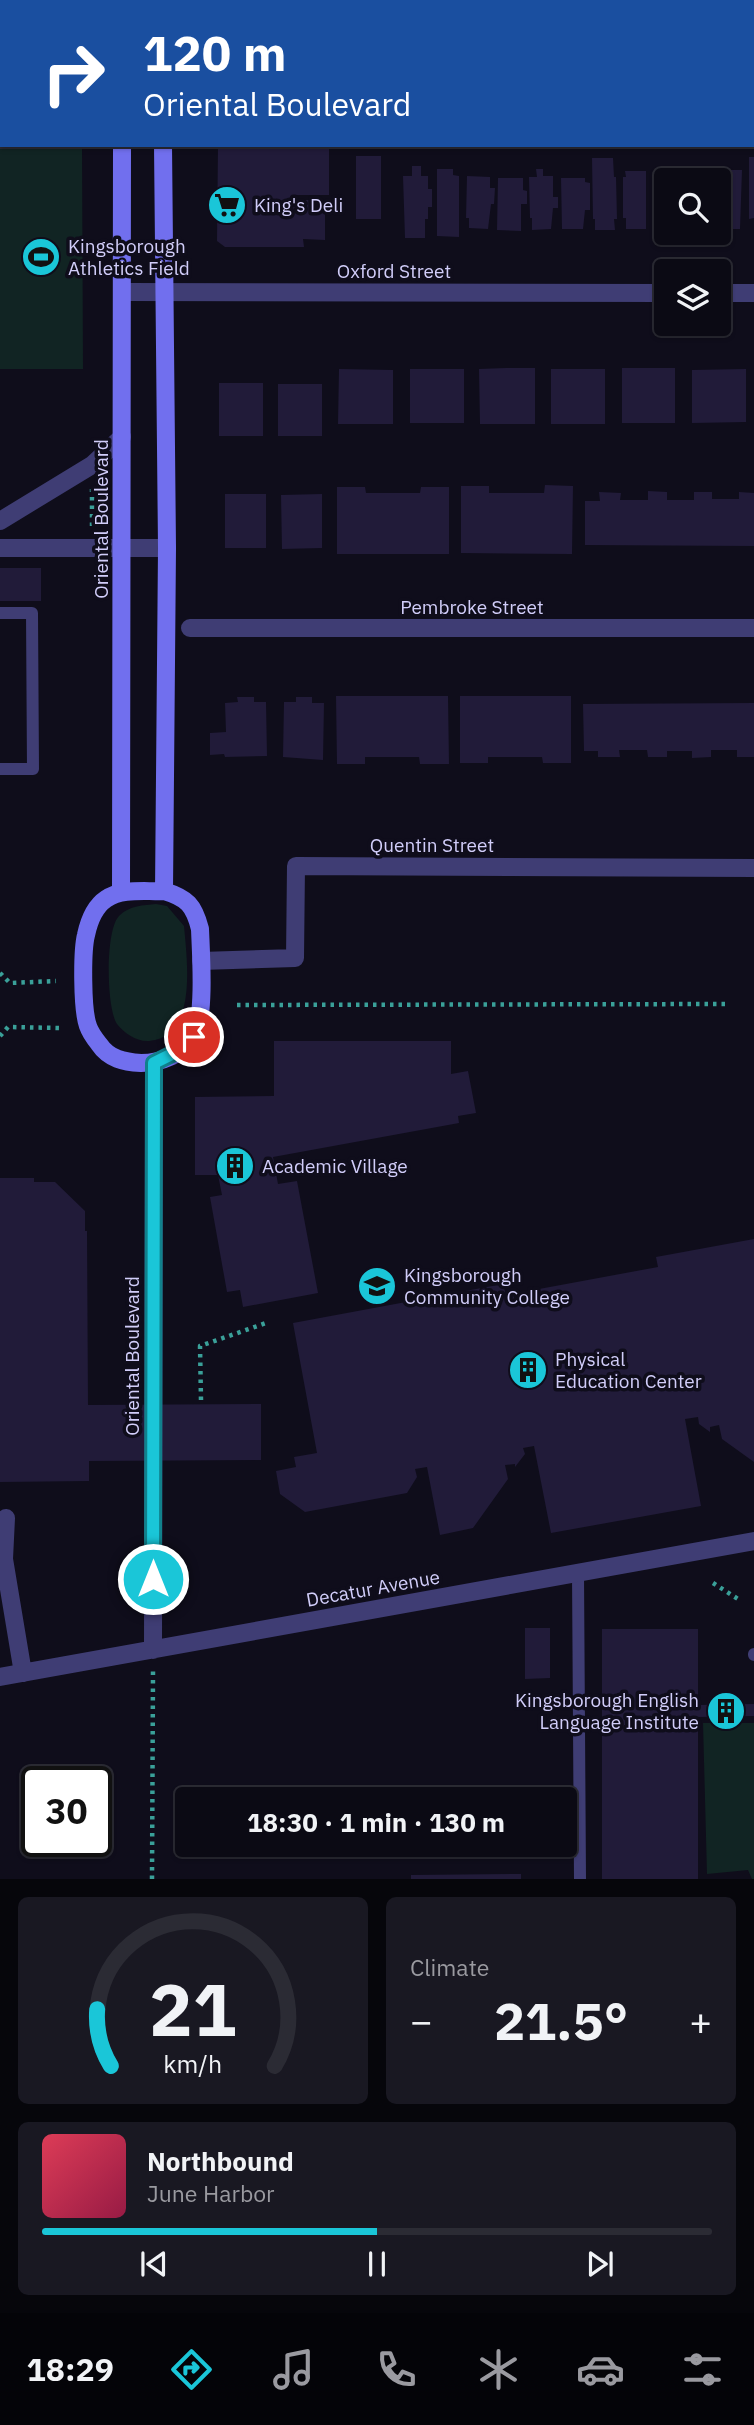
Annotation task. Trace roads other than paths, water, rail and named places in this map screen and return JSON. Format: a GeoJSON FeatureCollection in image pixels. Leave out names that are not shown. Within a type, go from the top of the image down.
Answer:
{"type":"FeatureCollection","features":[{"type":"Feature","properties":{"kind":"street","name":"Oriental Boulevard"},"geometry":{"type":"LineString","coordinates":[[121,892],[122,147]]}},
{"type":"Feature","properties":{"kind":"street"},"geometry":{"type":"LineString","coordinates":[[163,147],[167,548],[164,891]]}},
{"type":"Feature","properties":{"kind":"street","name":"Oxford Street"},"geometry":{"type":"LineString","coordinates":[[122,292],[654,293]]}},
{"type":"Feature","properties":{"kind":"street"},"geometry":{"type":"LineString","coordinates":[[731,293],[754,293]]}},
{"type":"Feature","properties":{"kind":"street"},"geometry":{"type":"LineString","coordinates":[[0,521],[92,465],[122,437]]}},
{"type":"Feature","properties":{"kind":"street"},"geometry":{"type":"LineString","coordinates":[[0,548],[167,548]]}},
{"type":"Feature","properties":{"kind":"street","name":"Pembroke Street"},"geometry":{"type":"LineString","coordinates":[[190,628],[754,628]]}},
{"type":"Feature","properties":{"kind":"street","name":"Quentin Street"},"geometry":{"type":"LineString","coordinates":[[201,961],[295,958],[296,866],[754,868]]}},
{"type":"Feature","properties":{"kind":"street"},"geometry":{"type":"LineString","coordinates":[[164,891],[181,897],[196,914],[200,929],[200,1021],[194,1037],[184,1048],[154,1063],[114,1059],[99,1046],[88,1025],[85,1005],[85,937],[96,907],[107,897],[121,892],[164,891]]}},
{"type":"Feature","properties":{"kind":"street","name":"Oriental Boulevard"},"geometry":{"type":"LineString","coordinates":[[153,1650],[154,1063]]}},
{"type":"Feature","properties":{"kind":"street"},"geometry":{"type":"LineString","coordinates":[[6,1518],[4,1559],[23,1673]]}},
{"type":"Feature","properties":{"kind":"street","name":"Decatur Avenue"},"geometry":{"type":"LineString","coordinates":[[0,1677],[754,1541]]}},
{"type":"Feature","properties":{"kind":"lane"},"geometry":{"type":"LineString","coordinates":[[0,613],[32,613],[33,769],[0,769]]}},
{"type":"Feature","properties":{"kind":"lane"},"geometry":{"type":"LineString","coordinates":[[578,1573],[580,1879]]}},
{"type":"Feature","properties":{"kind":"place","name":"King's Deli"},"geometry":{"type":"Point","coordinates":[227,205]}},
{"type":"Feature","properties":{"kind":"place","name":"Kingsborough Athletics Field"},"geometry":{"type":"Point","coordinates":[41,257]}},
{"type":"Feature","properties":{"kind":"place","name":"Academic Village"},"geometry":{"type":"Point","coordinates":[235,1166]}},
{"type":"Feature","properties":{"kind":"place","name":"Kingsborough Community College"},"geometry":{"type":"Point","coordinates":[377,1286]}},
{"type":"Feature","properties":{"kind":"place","name":"Physical Education Center"},"geometry":{"type":"Point","coordinates":[528,1370]}},
{"type":"Feature","properties":{"kind":"place","name":"Kingsborough English Language Institute"},"geometry":{"type":"Point","coordinates":[726,1711]}}]}
